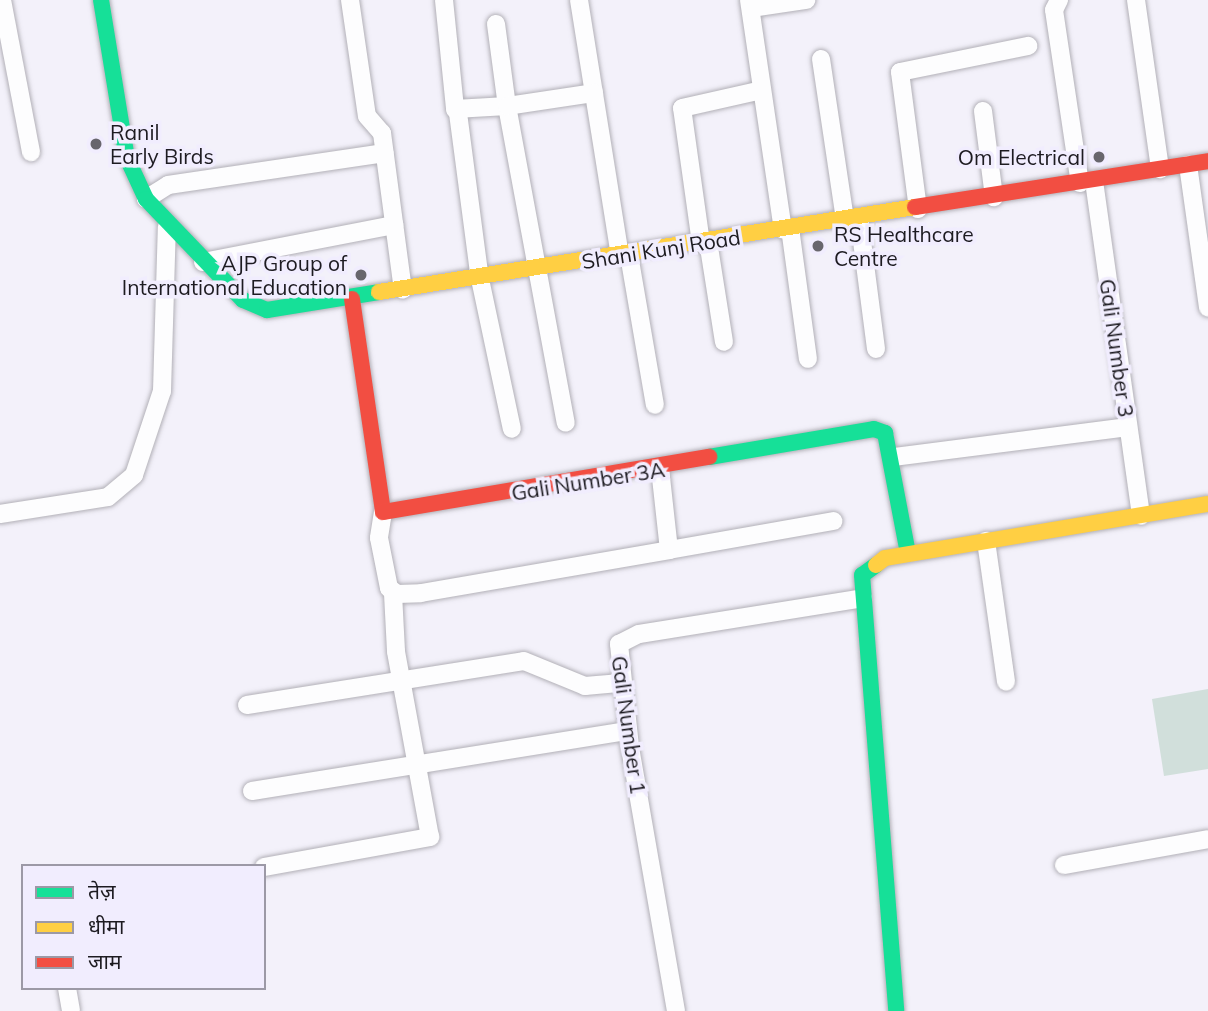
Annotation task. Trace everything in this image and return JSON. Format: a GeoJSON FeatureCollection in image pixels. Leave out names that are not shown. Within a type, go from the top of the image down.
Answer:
{"type":"FeatureCollection","features":[{"type":"Feature","properties":{"kind":"street"},"geometry":{"type":"LineString","coordinates":[[2,0],[6,64],[31,152]]}},
{"type":"Feature","properties":{"kind":"street"},"geometry":{"type":"LineString","coordinates":[[102,0],[127,158],[146,199],[167,227],[203,262],[394,225]]}},
{"type":"Feature","properties":{"kind":"street"},"geometry":{"type":"LineString","coordinates":[[350,0],[367,116],[381,130],[403,290]]}},
{"type":"Feature","properties":{"kind":"street"},"geometry":{"type":"LineString","coordinates":[[444,0],[451,96],[458,113],[480,279],[512,429]]}},
{"type":"Feature","properties":{"kind":"street"},"geometry":{"type":"LineString","coordinates":[[579,0],[624,256],[655,405]]}},
{"type":"Feature","properties":{"kind":"street"},"geometry":{"type":"LineString","coordinates":[[806,0],[750,4],[808,359]]}},
{"type":"Feature","properties":{"kind":"street","name":"Gali Number 3"},"geometry":{"type":"LineString","coordinates":[[1059,0],[1054,10],[1087,182],[1142,516]]}},
{"type":"Feature","properties":{"kind":"street"},"geometry":{"type":"LineString","coordinates":[[1136,0],[1160,169]]}},
{"type":"Feature","properties":{"kind":"street"},"geometry":{"type":"LineString","coordinates":[[496,24],[507,106],[566,423]]}},
{"type":"Feature","properties":{"kind":"street"},"geometry":{"type":"LineString","coordinates":[[918,209],[900,72],[1028,46]]}},
{"type":"Feature","properties":{"kind":"street"},"geometry":{"type":"LineString","coordinates":[[821,59],[876,349]]}},
{"type":"Feature","properties":{"kind":"street"},"geometry":{"type":"LineString","coordinates":[[724,342],[682,108],[762,90]]}},
{"type":"Feature","properties":{"kind":"street"},"geometry":{"type":"LineString","coordinates":[[458,113],[594,93]]}},
{"type":"Feature","properties":{"kind":"street"},"geometry":{"type":"LineString","coordinates":[[983,111],[994,197]]}},
{"type":"Feature","properties":{"kind":"street"},"geometry":{"type":"LineString","coordinates":[[146,199],[168,185],[385,153]]}},
{"type":"Feature","properties":{"kind":"street","name":"Shani Kunj Road"},"geometry":{"type":"LineString","coordinates":[[203,262],[243,300],[267,310],[537,270],[1208,161]]}},
{"type":"Feature","properties":{"kind":"street"},"geometry":{"type":"LineString","coordinates":[[1188,165],[1208,308]]}},
{"type":"Feature","properties":{"kind":"street"},"geometry":{"type":"LineString","coordinates":[[0,514],[108,497],[134,475],[162,391],[167,227]]}},
{"type":"Feature","properties":{"kind":"street"},"geometry":{"type":"LineString","coordinates":[[266,867],[427,840],[419,765],[402,682],[393,593],[379,538],[383,512],[352,299]]}},
{"type":"Feature","properties":{"kind":"street"},"geometry":{"type":"LineString","coordinates":[[894,457],[1128,427]]}},
{"type":"Feature","properties":{"kind":"street","name":"Gali Number 3A"},"geometry":{"type":"LineString","coordinates":[[383,512],[660,470],[874,429],[885,433],[894,457],[908,554]]}},
{"type":"Feature","properties":{"kind":"street"},"geometry":{"type":"LineString","coordinates":[[660,470],[670,550]]}},
{"type":"Feature","properties":{"kind":"street"},"geometry":{"type":"LineString","coordinates":[[896,1011],[863,598],[867,567],[908,554],[1208,504]]}},
{"type":"Feature","properties":{"kind":"street"},"geometry":{"type":"LineString","coordinates":[[393,593],[670,550],[833,521]]}},
{"type":"Feature","properties":{"kind":"street"},"geometry":{"type":"LineString","coordinates":[[986,541],[1006,682]]}},
{"type":"Feature","properties":{"kind":"street","name":"Gali Number 1"},"geometry":{"type":"LineString","coordinates":[[676,1011],[627,731],[617,650],[630,636],[863,598]]}},
{"type":"Feature","properties":{"kind":"street"},"geometry":{"type":"LineString","coordinates":[[247,705],[524,661],[585,686],[621,683]]}},
{"type":"Feature","properties":{"kind":"street"},"geometry":{"type":"LineString","coordinates":[[252,792],[627,731]]}},
{"type":"Feature","properties":{"kind":"street"},"geometry":{"type":"LineString","coordinates":[[1064,865],[1208,839]]}},
{"type":"Feature","properties":{"kind":"street"},"geometry":{"type":"LineString","coordinates":[[67,990],[71,1011]]}},
{"type":"Feature","properties":{"kind":"shaded area"},"geometry":{"type":"Polygon","coordinates":[[[1208,689],[1208,769],[1164,776],[1152,699],[1208,689]]]}},
{"type":"Feature","properties":{"kind":"traffic: fast"},"geometry":{"type":"LineString","coordinates":[[101,0],[127,158],[146,199],[243,300],[267,310],[379,292]]}},
{"type":"Feature","properties":{"kind":"traffic: fast"},"geometry":{"type":"LineString","coordinates":[[709,457],[874,429],[885,433],[908,554]]}},
{"type":"Feature","properties":{"kind":"traffic: fast"},"geometry":{"type":"LineString","coordinates":[[876,565],[862,575],[896,1011]]}},
{"type":"Feature","properties":{"kind":"traffic: slow"},"geometry":{"type":"LineString","coordinates":[[379,292],[915,207]]}},
{"type":"Feature","properties":{"kind":"traffic: slow"},"geometry":{"type":"LineString","coordinates":[[876,565],[885,558],[1208,504]]}},
{"type":"Feature","properties":{"kind":"traffic: jam"},"geometry":{"type":"LineString","coordinates":[[915,207],[1208,161]]}},
{"type":"Feature","properties":{"kind":"traffic: jam"},"geometry":{"type":"LineString","coordinates":[[352,299],[383,512],[709,457]]}},
{"type":"Feature","properties":{"kind":"place","name":"Ranil Early Birds"},"geometry":{"type":"Point","coordinates":[96,144]}},
{"type":"Feature","properties":{"kind":"place","name":"Om Electrical"},"geometry":{"type":"Point","coordinates":[1099,157]}},
{"type":"Feature","properties":{"kind":"place","name":"RS Healthcare Centre"},"geometry":{"type":"Point","coordinates":[818,246]}},
{"type":"Feature","properties":{"kind":"place","name":"AJP Group of International Education"},"geometry":{"type":"Point","coordinates":[361,275]}}]}
